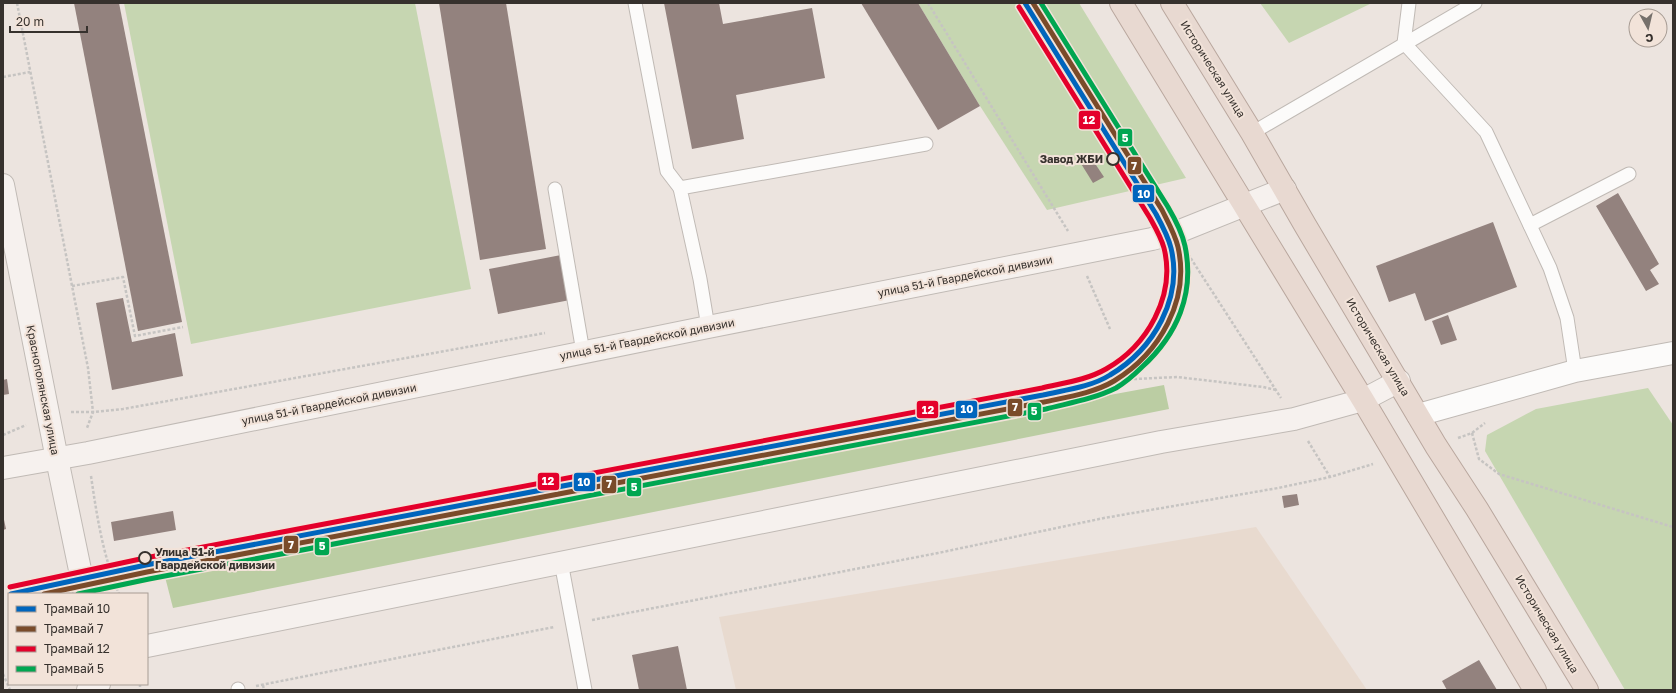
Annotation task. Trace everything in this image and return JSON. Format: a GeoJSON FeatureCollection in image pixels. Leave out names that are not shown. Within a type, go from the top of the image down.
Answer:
{"type":"FeatureCollection","features":[{"type":"Feature","properties":{"kind":"highway"},"geometry":{"type":"LineString","coordinates":[[1121,3],[1364,400],[1535,690]]}},
{"type":"Feature","properties":{"kind":"highway","name":"Историческая улица"},"geometry":{"type":"LineString","coordinates":[[1172,3],[1252,133],[1436,446],[1477,509],[1587,690]]}},
{"type":"Feature","properties":{"kind":"main road","name":"Краснополянская улица"},"geometry":{"type":"LineString","coordinates":[[3,185],[85,593]]}},
{"type":"Feature","properties":{"kind":"main road","name":"улица 51-й Гвардейской дивизии"},"geometry":{"type":"LineString","coordinates":[[3,468],[88,453],[1175,233],[1285,190]]}},
{"type":"Feature","properties":{"kind":"main road"},"geometry":{"type":"LineString","coordinates":[[148,646],[1161,442],[1294,419],[1364,400],[1398,381]]}},
{"type":"Feature","properties":{"kind":"main road"},"geometry":{"type":"LineString","coordinates":[[88,690],[97,685]]}},
{"type":"Feature","properties":{"kind":"street"},"geometry":{"type":"LineString","coordinates":[[1418,415],[1575,371],[1672,354]]}},
{"type":"Feature","properties":{"kind":"lane"},"geometry":{"type":"LineString","coordinates":[[636,3],[667,171],[680,188],[700,279],[708,327]]}},
{"type":"Feature","properties":{"kind":"lane"},"geometry":{"type":"LineString","coordinates":[[1409,3],[1404,43],[1486,132],[1550,268],[1567,318],[1575,371]]}},
{"type":"Feature","properties":{"kind":"lane"},"geometry":{"type":"LineString","coordinates":[[1252,133],[1404,43],[1475,3]]}},
{"type":"Feature","properties":{"kind":"lane"},"geometry":{"type":"LineString","coordinates":[[680,188],[926,144]]}},
{"type":"Feature","properties":{"kind":"lane"},"geometry":{"type":"LineString","coordinates":[[1530,225],[1629,174]]}},
{"type":"Feature","properties":{"kind":"lane"},"geometry":{"type":"LineString","coordinates":[[555,189],[583,352]]}},
{"type":"Feature","properties":{"kind":"lane"},"geometry":{"type":"LineString","coordinates":[[561,562],[571,624],[585,690]]}},
{"type":"Feature","properties":{"kind":"path"},"geometry":{"type":"LineString","coordinates":[[16,3],[88,368],[94,412],[85,434],[97,519],[110,573],[119,593]]}},
{"type":"Feature","properties":{"kind":"path"},"geometry":{"type":"LineString","coordinates":[[928,3],[1068,230],[1110,329]]}},
{"type":"Feature","properties":{"kind":"path"},"geometry":{"type":"LineString","coordinates":[[3,77],[30,72]]}},
{"type":"Feature","properties":{"kind":"path"},"geometry":{"type":"LineString","coordinates":[[1062,232],[1068,230]]}},
{"type":"Feature","properties":{"kind":"path"},"geometry":{"type":"LineString","coordinates":[[1175,233],[1330,476]]}},
{"type":"Feature","properties":{"kind":"path"},"geometry":{"type":"LineString","coordinates":[[72,286],[123,277],[135,336],[183,327]]}},
{"type":"Feature","properties":{"kind":"path"},"geometry":{"type":"LineString","coordinates":[[3,435],[49,416],[69,412],[94,412],[123,408],[578,327]]}},
{"type":"Feature","properties":{"kind":"path"},"geometry":{"type":"LineString","coordinates":[[1114,380],[1177,377],[1256,386],[1276,390]]}},
{"type":"Feature","properties":{"kind":"path"},"geometry":{"type":"LineString","coordinates":[[1436,446],[1472,433],[1485,422],[1492,420]]}},
{"type":"Feature","properties":{"kind":"path"},"geometry":{"type":"LineString","coordinates":[[1472,433],[1480,459],[1499,474],[1673,527]]}},
{"type":"Feature","properties":{"kind":"path"},"geometry":{"type":"LineString","coordinates":[[238,690],[938,553],[1104,518],[1278,488],[1330,476],[1396,456]]}},
{"type":"Feature","properties":{"kind":"path"},"geometry":{"type":"LineString","coordinates":[[3,674],[10,690]]}},
{"type":"Feature","properties":{"kind":"path"},"geometry":{"type":"LineString","coordinates":[[263,684],[264,690]]}},
{"type":"Feature","properties":{"kind":"shaded area"},"geometry":{"type":"Polygon","coordinates":[[[1256,527],[1367,690],[736,690],[719,617],[1256,527]]]}},
{"type":"Feature","properties":{"kind":"green space"},"geometry":{"type":"Polygon","coordinates":[[[124,3],[415,3],[471,289],[191,344],[124,3]]]}},
{"type":"Feature","properties":{"kind":"green space"},"geometry":{"type":"Polygon","coordinates":[[[918,3],[1079,3],[1186,178],[1047,210],[980,106],[918,3]]]}},
{"type":"Feature","properties":{"kind":"green space"},"geometry":{"type":"Polygon","coordinates":[[[1260,3],[1372,3],[1289,43],[1260,3]]]}},
{"type":"Feature","properties":{"kind":"green space"},"geometry":{"type":"Polygon","coordinates":[[[1164,385],[1169,409],[173,608],[163,569],[1164,385]]]}},
{"type":"Feature","properties":{"kind":"green space"},"geometry":{"type":"Polygon","coordinates":[[[1648,388],[1673,425],[1673,690],[1625,690],[1485,451],[1487,435],[1536,409],[1648,388]]]}},
{"type":"Feature","properties":{"kind":"building"},"geometry":{"type":"Polygon","coordinates":[[[74,3],[119,3],[182,322],[138,331],[74,3]]]}},
{"type":"Feature","properties":{"kind":"building"},"geometry":{"type":"Polygon","coordinates":[[[439,3],[506,3],[546,249],[480,260],[439,3]]]}},
{"type":"Feature","properties":{"kind":"building"},"geometry":{"type":"Polygon","coordinates":[[[664,3],[719,3],[723,24],[812,8],[825,78],[736,95],[744,139],[692,149],[664,3]]]}},
{"type":"Feature","properties":{"kind":"building"},"geometry":{"type":"Polygon","coordinates":[[[861,3],[918,3],[980,106],[938,130],[861,3]]]}},
{"type":"Feature","properties":{"kind":"building"},"geometry":{"type":"Polygon","coordinates":[[[1090,156],[1104,177],[1093,183],[1080,162],[1090,156]]]}},
{"type":"Feature","properties":{"kind":"building"},"geometry":{"type":"Polygon","coordinates":[[[1618,193],[1659,264],[1650,270],[1659,284],[1646,291],[1596,206],[1618,193]]]}},
{"type":"Feature","properties":{"kind":"building"},"geometry":{"type":"Polygon","coordinates":[[[1493,222],[1517,287],[1425,321],[1415,293],[1389,302],[1376,266],[1493,222]]]}},
{"type":"Feature","properties":{"kind":"building"},"geometry":{"type":"Polygon","coordinates":[[[561,255],[570,300],[498,314],[489,269],[561,255]]]}},
{"type":"Feature","properties":{"kind":"building"},"geometry":{"type":"Polygon","coordinates":[[[123,298],[132,342],[175,333],[183,376],[112,390],[96,303],[123,298]]]}},
{"type":"Feature","properties":{"kind":"building"},"geometry":{"type":"Polygon","coordinates":[[[1448,315],[1457,340],[1441,345],[1432,321],[1448,315]]]}},
{"type":"Feature","properties":{"kind":"building"},"geometry":{"type":"Polygon","coordinates":[[[7,379],[9,394],[3,395],[3,380],[7,379]]]}},
{"type":"Feature","properties":{"kind":"building"},"geometry":{"type":"Polygon","coordinates":[[[1297,494],[1299,505],[1284,508],[1282,496],[1297,494]]]}},
{"type":"Feature","properties":{"kind":"building"},"geometry":{"type":"Polygon","coordinates":[[[173,511],[176,530],[114,541],[111,522],[173,511]]]}},
{"type":"Feature","properties":{"kind":"building"},"geometry":{"type":"Polygon","coordinates":[[[3,515],[6,529],[3,530],[3,515]]]}},
{"type":"Feature","properties":{"kind":"building"},"geometry":{"type":"Polygon","coordinates":[[[678,646],[687,690],[639,690],[632,655],[678,646]]]}},
{"type":"Feature","properties":{"kind":"building"},"geometry":{"type":"Polygon","coordinates":[[[1479,660],[1497,690],[1447,690],[1442,681],[1479,660]]]}},
{"type":"Feature","properties":{"kind":"tram line","name":"10"},"geometry":{"type":"LineString","coordinates":[[16,593],[146,565],[1069,390],[1095,382],[1110,375],[1126,364],[1140,351],[1152,337],[1162,320],[1169,303],[1173,285],[1174,267],[1171,248],[1167,235],[1156,214],[1025,3]]}},
{"type":"Feature","properties":{"kind":"tram line","name":"7"},"geometry":{"type":"LineString","coordinates":[[49,593],[147,572],[1044,402],[1089,392],[1114,381],[1145,356],[1158,340],[1168,323],[1180,286],[1181,267],[1177,242],[1162,210],[1033,3]]}},
{"type":"Feature","properties":{"kind":"tram line","name":"5"},"geometry":{"type":"LineString","coordinates":[[83,593],[149,579],[1046,409],[1090,398],[1116,388],[1133,376],[1154,355],[1174,327],[1185,297],[1187,281],[1185,246],[1176,221],[1168,207],[1041,3]]}},
{"type":"Feature","properties":{"kind":"tram line","name":"12"},"geometry":{"type":"LineString","coordinates":[[10,587],[145,558],[1042,388],[1083,379],[1106,369],[1121,359],[1134,347],[1146,333],[1155,318],[1162,301],[1166,284],[1167,266],[1164,248],[1160,236],[1150,218],[1019,7]]}},
{"type":"Feature","properties":{"kind":"place","name":"Завод ЖБИ"},"geometry":{"type":"Point","coordinates":[1113,159]}},
{"type":"Feature","properties":{"kind":"place","name":"Улица 51-й Гвардейской дивизии"},"geometry":{"type":"Point","coordinates":[145,558]}}]}
